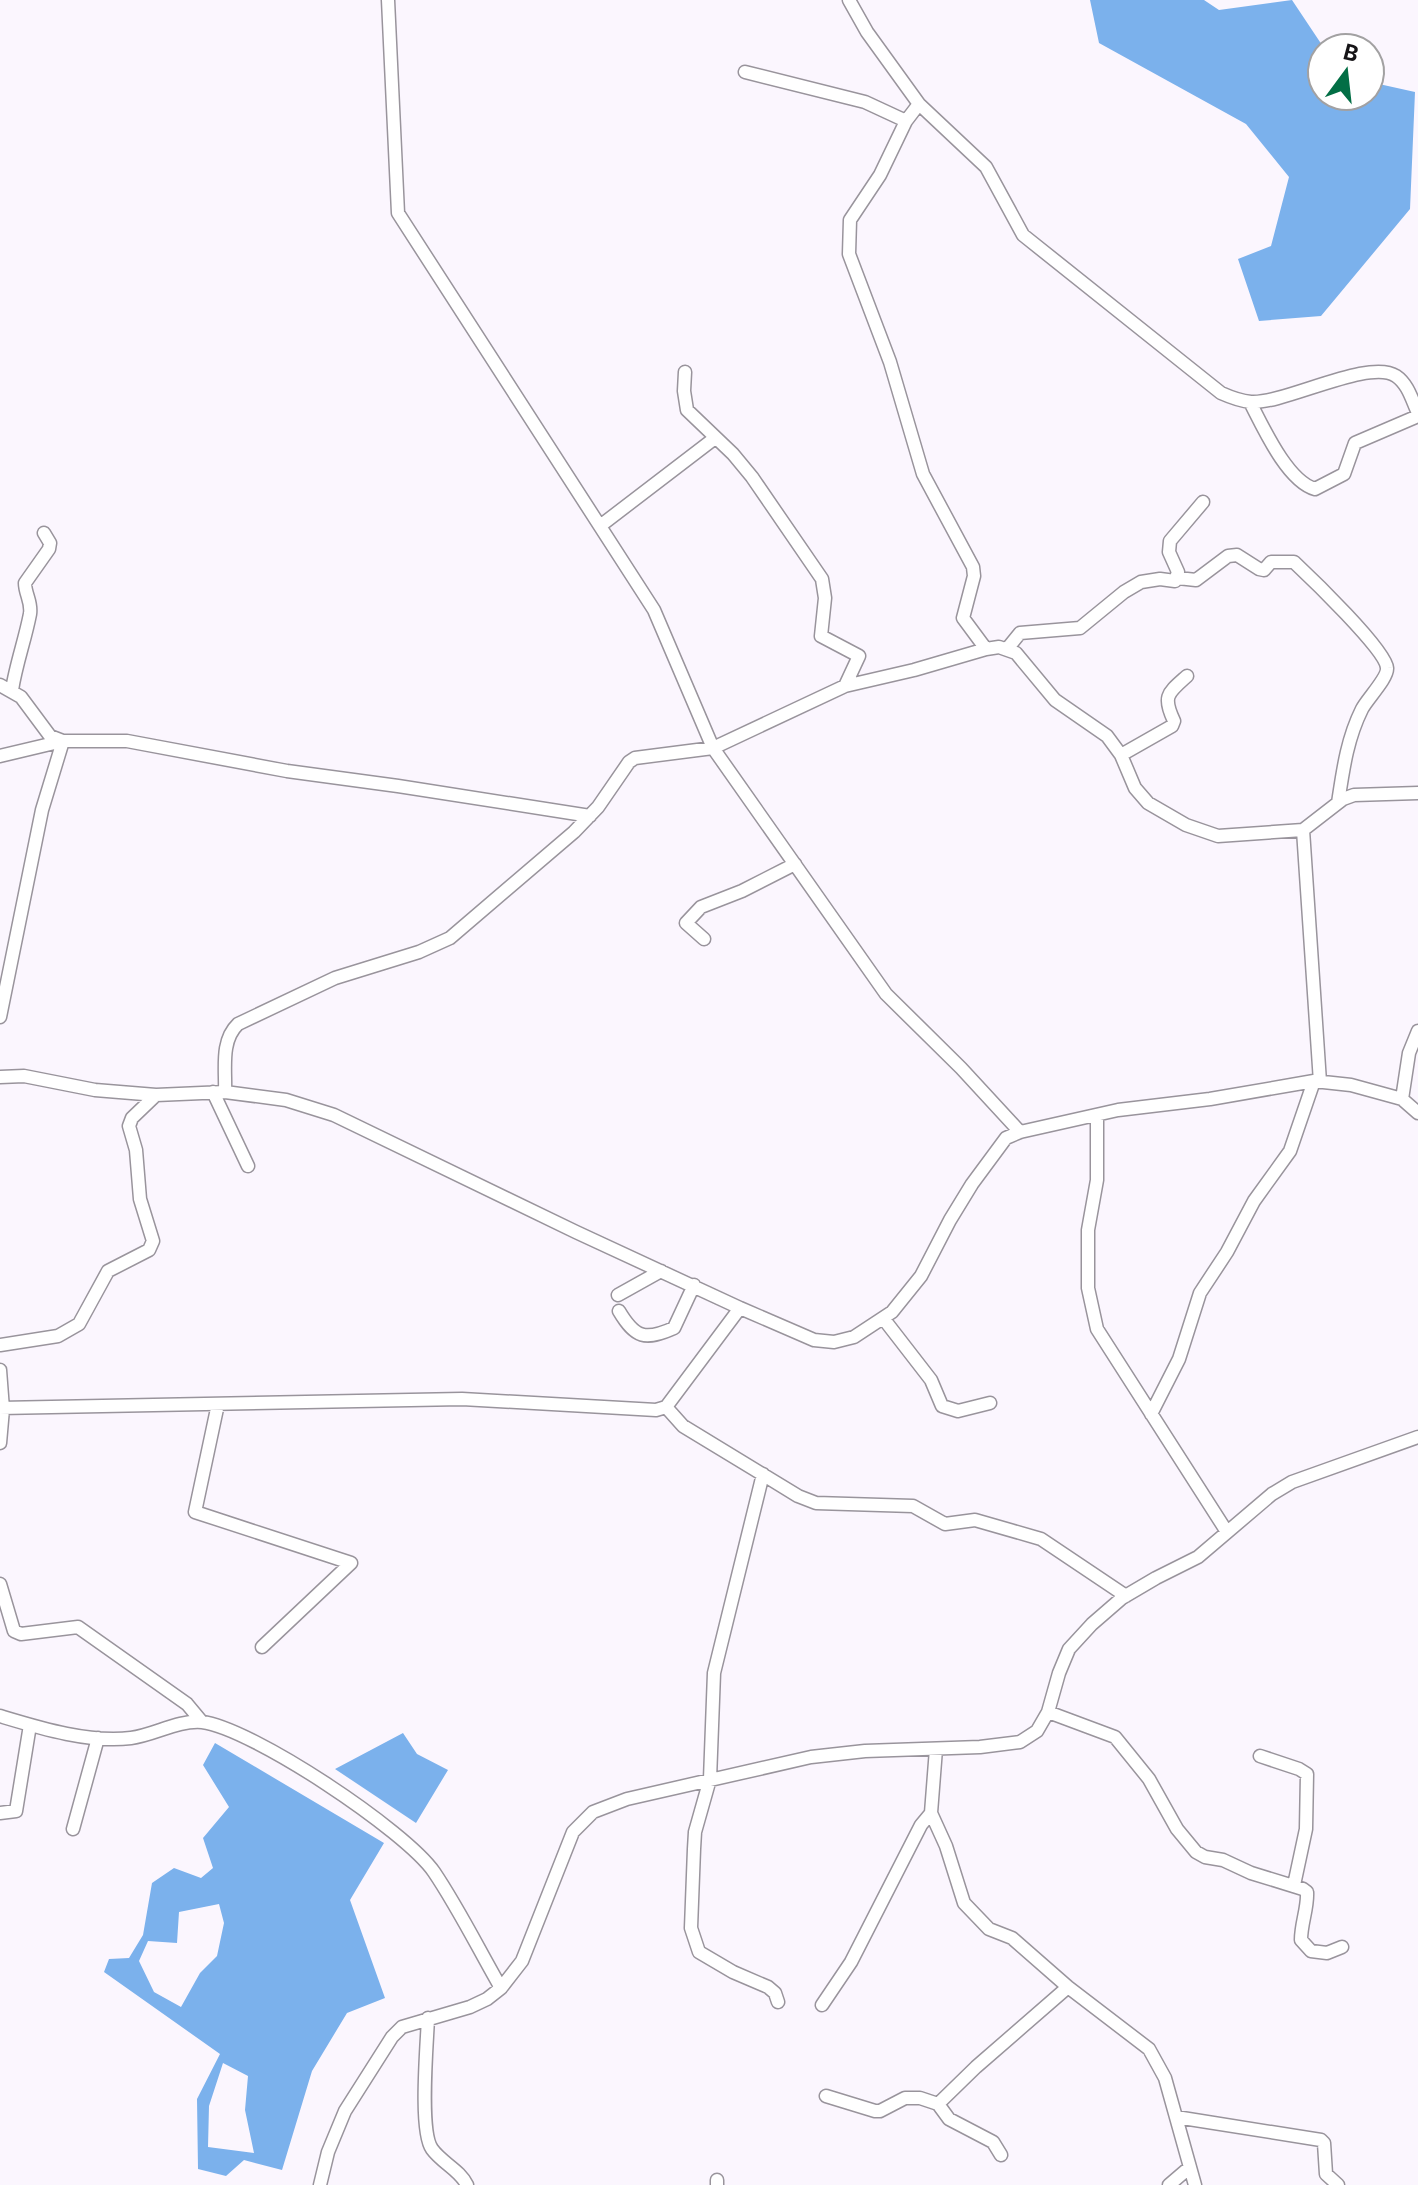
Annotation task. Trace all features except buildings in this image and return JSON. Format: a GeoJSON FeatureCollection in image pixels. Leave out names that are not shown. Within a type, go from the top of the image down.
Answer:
{"type":"FeatureCollection","features":[{"type":"Feature","properties":{"kind":"street"},"geometry":{"type":"LineString","coordinates":[[388,0],[398,213],[654,610],[713,748],[886,994],[1020,1132]]}},
{"type":"Feature","properties":{"kind":"street"},"geometry":{"type":"LineString","coordinates":[[849,0],[867,32],[919,104],[986,167],[1023,235],[1221,393],[1250,402],[1262,401],[1380,371],[1399,378],[1406,386],[1418,414],[1355,443],[1344,474],[1315,489],[1307,486],[1282,460],[1250,402]]}},
{"type":"Feature","properties":{"kind":"street"},"geometry":{"type":"LineString","coordinates":[[745,72],[865,102],[906,121]]}},
{"type":"Feature","properties":{"kind":"street"},"geometry":{"type":"LineString","coordinates":[[919,104],[906,121],[886,165],[850,220],[849,254],[890,362],[923,474],[973,567],[974,576],[963,618],[986,649]]}},
{"type":"Feature","properties":{"kind":"street"},"geometry":{"type":"LineString","coordinates":[[685,372],[687,410],[752,477],[822,579],[825,598],[821,636],[859,656],[845,686]]}},
{"type":"Feature","properties":{"kind":"street"},"geometry":{"type":"LineString","coordinates":[[600,526],[715,438]]}},
{"type":"Feature","properties":{"kind":"street"},"geometry":{"type":"LineString","coordinates":[[1178,578],[1169,552],[1170,541],[1203,502]]}},
{"type":"Feature","properties":{"kind":"street"},"geometry":{"type":"LineString","coordinates":[[44,533],[50,543],[49,549],[47,556],[25,583],[30,613],[6,688],[27,702],[50,736],[63,741]]}},
{"type":"Feature","properties":{"kind":"street"},"geometry":{"type":"LineString","coordinates":[[1007,649],[1020,633],[1080,628],[1141,582],[1160,579],[1175,581],[1178,578],[1196,580],[1233,555],[1264,570],[1271,562],[1294,562],[1340,605],[1386,662],[1386,675],[1363,707],[1349,741],[1338,803]]}},
{"type":"Feature","properties":{"kind":"street"},"geometry":{"type":"LineString","coordinates":[[248,1166],[219,1092],[231,1030],[238,1024],[335,978],[419,952],[450,938],[574,832],[635,758],[713,748],[845,686],[986,649],[1007,649],[1024,661],[1055,700],[1107,736],[1121,755],[1141,797],[1186,825],[1225,837],[1303,830],[1338,803],[1354,795],[1418,793]]}},
{"type":"Feature","properties":{"kind":"street"},"geometry":{"type":"LineString","coordinates":[[1121,755],[1172,726],[1174,721],[1167,699],[1187,676]]}},
{"type":"Feature","properties":{"kind":"street"},"geometry":{"type":"LineString","coordinates":[[0,756],[63,741],[127,741],[287,771],[590,816]]}},
{"type":"Feature","properties":{"kind":"street"},"geometry":{"type":"LineString","coordinates":[[0,1017],[42,810],[63,741]]}},
{"type":"Feature","properties":{"kind":"street"},"geometry":{"type":"LineString","coordinates":[[1151,1414],[1179,1359],[1200,1293],[1227,1252],[1254,1201],[1290,1151],[1317,1081],[1303,830]]}},
{"type":"Feature","properties":{"kind":"street"},"geometry":{"type":"LineString","coordinates":[[704,939],[686,923],[701,907],[742,891],[795,864]]}},
{"type":"Feature","properties":{"kind":"street"},"geometry":{"type":"LineString","coordinates":[[1402,1099],[1409,1053],[1418,1031]]}},
{"type":"Feature","properties":{"kind":"street"},"geometry":{"type":"LineString","coordinates":[[0,1077],[24,1076],[95,1090],[156,1095],[219,1092],[286,1100],[334,1115],[740,1308],[814,1340],[834,1342],[854,1337],[883,1318],[921,1276],[957,1208],[994,1152],[1006,1138],[1020,1132],[1118,1110],[1317,1081],[1351,1085],[1402,1099],[1418,1113]]}},
{"type":"Feature","properties":{"kind":"street"},"geometry":{"type":"LineString","coordinates":[[0,1345],[58,1336],[79,1324],[108,1271],[149,1250],[153,1241],[140,1199],[136,1150],[129,1126],[132,1118],[156,1095]]}},
{"type":"Feature","properties":{"kind":"street"},"geometry":{"type":"LineString","coordinates":[[1097,1115],[1097,1180],[1088,1230],[1088,1288],[1097,1329],[1227,1532]]}},
{"type":"Feature","properties":{"kind":"street"},"geometry":{"type":"LineString","coordinates":[[618,1295],[661,1271]]}},
{"type":"Feature","properties":{"kind":"street"},"geometry":{"type":"LineString","coordinates":[[619,1311],[630,1329],[641,1335],[658,1335],[674,1328],[694,1285]]}},
{"type":"Feature","properties":{"kind":"street"},"geometry":{"type":"LineString","coordinates":[[2,1409],[462,1399],[656,1410],[666,1407],[740,1308]]}},
{"type":"Feature","properties":{"kind":"street"},"geometry":{"type":"LineString","coordinates":[[883,1318],[931,1380],[942,1406],[949,1411],[958,1411],[990,1403]]}},
{"type":"Feature","properties":{"kind":"street"},"geometry":{"type":"LineString","coordinates":[[0,1370],[0,1443]]}},
{"type":"Feature","properties":{"kind":"street"},"geometry":{"type":"LineString","coordinates":[[218,1404],[195,1512],[351,1563],[262,1647]]}},
{"type":"Feature","properties":{"kind":"street"},"geometry":{"type":"LineString","coordinates":[[666,1407],[683,1426],[798,1496],[816,1503],[913,1506],[945,1524],[975,1520],[1041,1539],[1126,1596]]}},
{"type":"Feature","properties":{"kind":"street"},"geometry":{"type":"LineString","coordinates":[[320,2185],[328,2152],[345,2111],[385,2047],[402,2027],[470,2007],[501,1988],[522,1961],[573,1832],[593,1812],[627,1799],[811,1757],[1020,1742],[1037,1731],[1048,1712],[1069,1649],[1092,1624],[1126,1596],[1198,1557],[1272,1494],[1292,1482],[1418,1437]]}},
{"type":"Feature","properties":{"kind":"street"},"geometry":{"type":"LineString","coordinates":[[763,1474],[714,1673],[710,1779],[695,1832],[691,1928],[699,1952],[733,1972],[768,1987],[775,1993],[778,2002]]}},
{"type":"Feature","properties":{"kind":"street"},"geometry":{"type":"LineString","coordinates":[[0,1584],[14,1631],[21,1634],[78,1627],[187,1704],[202,1722],[272,1751],[383,1822],[433,1870],[501,1988]]}},
{"type":"Feature","properties":{"kind":"street"},"geometry":{"type":"LineString","coordinates":[[1048,1712],[1115,1737],[1149,1779],[1177,1829],[1196,1852],[1307,1892],[1301,1940],[1311,1951],[1327,1953],[1342,1947]]}},
{"type":"Feature","properties":{"kind":"street"},"geometry":{"type":"LineString","coordinates":[[0,1716],[98,1738],[131,1738],[176,1725],[202,1722]]}},
{"type":"Feature","properties":{"kind":"street"},"geometry":{"type":"LineString","coordinates":[[0,1813],[16,1811],[30,1725]]}},
{"type":"Feature","properties":{"kind":"street"},"geometry":{"type":"LineString","coordinates":[[73,1829],[98,1738]]}},
{"type":"Feature","properties":{"kind":"street"},"geometry":{"type":"LineString","coordinates":[[936,1749],[931,1813],[958,1879],[964,1903],[975,1918],[989,1929],[1012,1938],[1068,1987],[1149,2049],[1165,2078],[1195,2185]]}},
{"type":"Feature","properties":{"kind":"street"},"geometry":{"type":"LineString","coordinates":[[1260,1756],[1307,1774],[1306,1829],[1294,1885]]}},
{"type":"Feature","properties":{"kind":"street"},"geometry":{"type":"LineString","coordinates":[[822,2005],[851,1962],[921,1825],[931,1813]]}},
{"type":"Feature","properties":{"kind":"street"},"geometry":{"type":"LineString","coordinates":[[938,2104],[1068,1987]]}},
{"type":"Feature","properties":{"kind":"street"},"geometry":{"type":"LineString","coordinates":[[428,2018],[424,2102],[430,2145],[467,2185]]}},
{"type":"Feature","properties":{"kind":"street"},"geometry":{"type":"LineString","coordinates":[[826,2096],[875,2111],[905,2098],[920,2098],[938,2104],[949,2119],[993,2142],[1001,2155]]}},
{"type":"Feature","properties":{"kind":"street"},"geometry":{"type":"LineString","coordinates":[[1176,2117],[1321,2140],[1324,2143],[1326,2174],[1338,2185]]}},
{"type":"Feature","properties":{"kind":"street"},"geometry":{"type":"LineString","coordinates":[[1169,2185],[1190,2167]]}},
{"type":"Feature","properties":{"kind":"water"},"geometry":{"type":"Polygon","coordinates":[[[1090,0],[1204,0],[1219,10],[1292,0],[1313,32],[1306,32],[1306,112],[1386,112],[1386,86],[1415,92],[1410,209],[1321,316],[1259,321],[1238,259],[1271,246],[1289,177],[1246,124],[1099,43],[1090,0]]]}},
{"type":"Feature","properties":{"kind":"water"},"geometry":{"type":"Polygon","coordinates":[[[403,1733],[417,1754],[448,1770],[416,1823],[335,1769],[403,1733]]]}},
{"type":"Feature","properties":{"kind":"water"},"geometry":{"type":"Polygon","coordinates":[[[215,1743],[384,1843],[350,1900],[385,1998],[347,2013],[312,2071],[282,2170],[244,2160],[226,2176],[198,2169],[197,2099],[220,2054],[104,1972],[109,1959],[129,1958],[143,1935],[152,1883],[174,1868],[201,1878],[213,1868],[203,1838],[229,1807],[203,1765],[215,1743]],[[219,1904],[179,1912],[177,1943],[148,1941],[139,1961],[154,1992],[181,2007],[200,1973],[217,1956],[224,1923],[219,1904]],[[223,2063],[209,2106],[208,2147],[254,2153],[245,2110],[248,2076],[223,2063]]]}}]}
